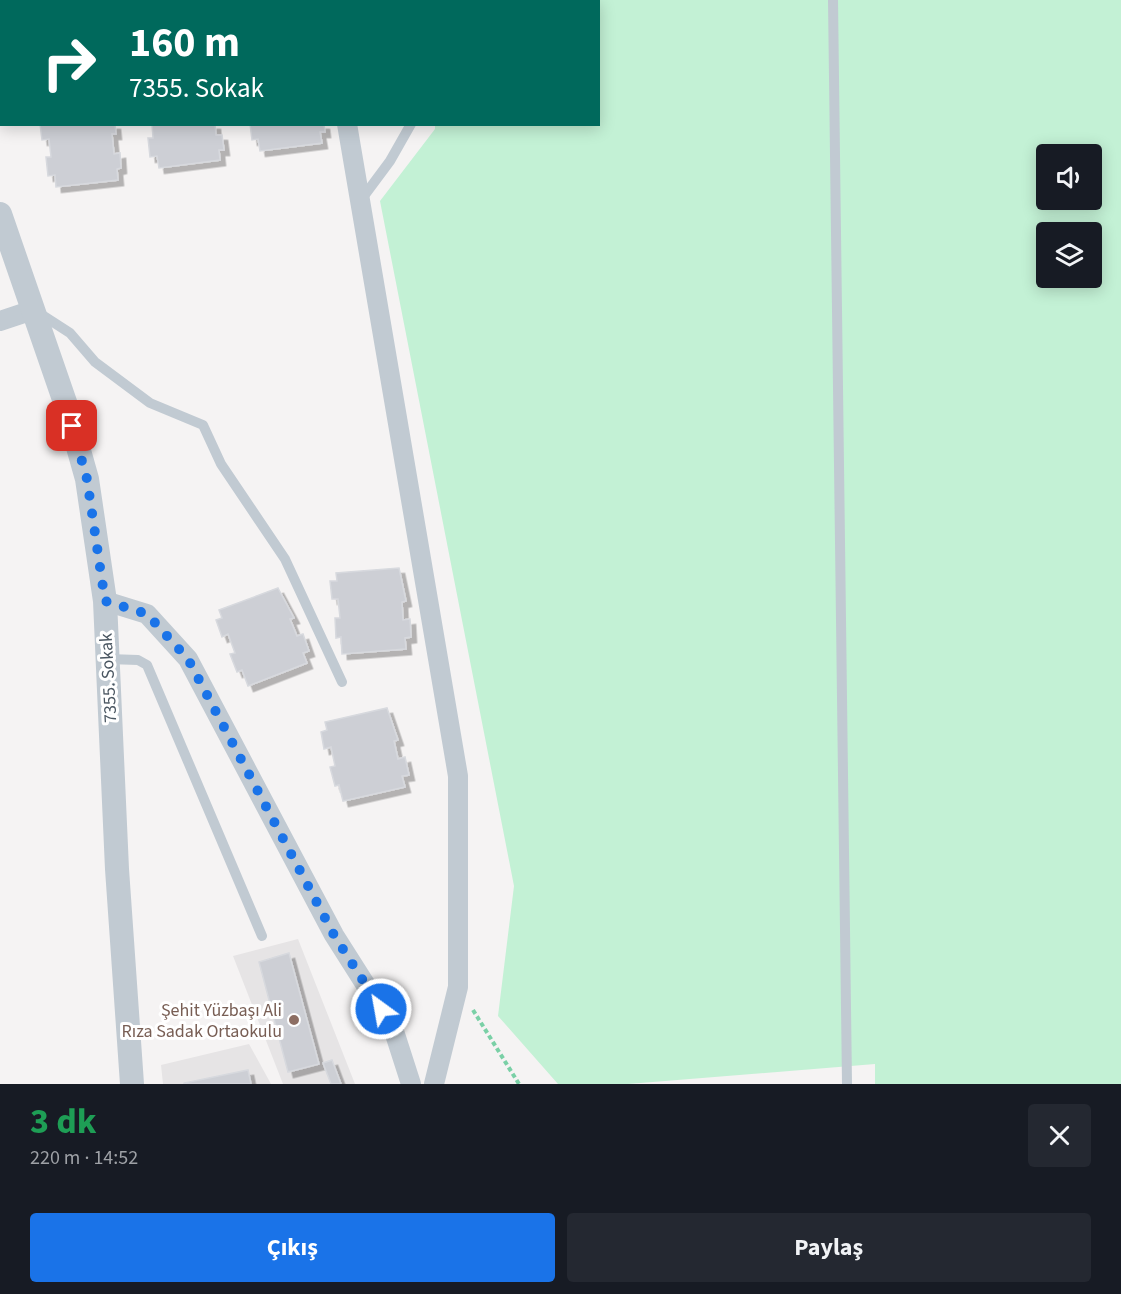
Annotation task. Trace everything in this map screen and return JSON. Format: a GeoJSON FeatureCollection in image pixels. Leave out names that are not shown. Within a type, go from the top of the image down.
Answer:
{"type":"FeatureCollection","features":[{"type":"Feature","properties":{"kind":"street"},"geometry":{"type":"LineString","coordinates":[[348,126],[458,776],[458,987],[434,1084]]}},
{"type":"Feature","properties":{"kind":"street","name":"7355. Sokak"},"geometry":{"type":"LineString","coordinates":[[0,214],[67,408],[87,479],[105,601],[117,869],[132,1084]]}},
{"type":"Feature","properties":{"kind":"street"},"geometry":{"type":"LineString","coordinates":[[0,321],[33,310]]}},
{"type":"Feature","properties":{"kind":"street"},"geometry":{"type":"LineString","coordinates":[[105,601],[147,614],[188,659],[334,935],[393,1028],[411,1084]]}},
{"type":"Feature","properties":{"kind":"lane"},"geometry":{"type":"LineString","coordinates":[[833,0],[847,1084]]}},
{"type":"Feature","properties":{"kind":"lane"},"geometry":{"type":"LineString","coordinates":[[360,200],[390,161],[410,126]]}},
{"type":"Feature","properties":{"kind":"lane"},"geometry":{"type":"LineString","coordinates":[[33,310],[70,333],[95,362],[150,403],[203,425],[221,464],[285,559],[342,681]]}},
{"type":"Feature","properties":{"kind":"lane"},"geometry":{"type":"LineString","coordinates":[[107,659],[138,660],[147,665],[262,936]]}},
{"type":"Feature","properties":{"kind":"path"},"geometry":{"type":"LineString","coordinates":[[458,987],[519,1084]]}},
{"type":"Feature","properties":{"kind":"shaded area","name":"Şehit Yüzbaşı Ali Rıza Sadak Ortaokulu"},"geometry":{"type":"Polygon","coordinates":[[[298,939],[355,1084],[283,1084],[233,956],[298,939]]]}},
{"type":"Feature","properties":{"kind":"shaded area"},"geometry":{"type":"Polygon","coordinates":[[[249,1044],[271,1084],[163,1084],[161,1065],[249,1044]]]}},
{"type":"Feature","properties":{"kind":"green space"},"geometry":{"type":"Polygon","coordinates":[[[600,0],[1121,0],[1121,1084],[875,1084],[875,1064],[628,1084],[558,1084],[498,1016],[514,886],[380,201],[435,126],[600,126],[600,0]]]}},
{"type":"Feature","properties":{"kind":"building"},"geometry":{"type":"Polygon","coordinates":[[[40,126],[115,126],[116,134],[112,134],[114,154],[120,153],[121,168],[117,169],[118,180],[56,187],[55,175],[48,176],[46,157],[51,157],[49,139],[42,140],[40,126]]]}},
{"type":"Feature","properties":{"kind":"building"},"geometry":{"type":"Polygon","coordinates":[[[152,126],[215,126],[216,135],[222,135],[224,150],[219,150],[220,160],[159,168],[157,156],[150,157],[148,138],[153,138],[152,126]]]}},
{"type":"Feature","properties":{"kind":"building"},"geometry":{"type":"Polygon","coordinates":[[[250,126],[324,126],[325,132],[320,132],[322,143],[260,151],[258,139],[252,140],[250,126]]]}},
{"type":"Feature","properties":{"kind":"building"},"geometry":{"type":"Polygon","coordinates":[[[399,568],[406,601],[402,602],[403,620],[410,619],[411,637],[405,638],[406,649],[342,654],[341,637],[336,638],[335,618],[340,618],[338,599],[332,599],[330,581],[337,581],[336,573],[399,568]]]}},
{"type":"Feature","properties":{"kind":"building"},"geometry":{"type":"Polygon","coordinates":[[[278,588],[294,618],[290,619],[297,636],[303,634],[309,651],[303,653],[307,663],[248,686],[242,670],[237,672],[230,654],[235,653],[228,634],[222,637],[216,620],[222,618],[219,610],[278,588]]]}},
{"type":"Feature","properties":{"kind":"building"},"geometry":{"type":"Polygon","coordinates":[[[387,708],[398,740],[394,741],[398,759],[405,757],[409,775],[402,776],[405,787],[343,801],[339,785],[335,786],[330,767],[335,766],[331,747],[324,749],[321,732],[327,730],[325,722],[387,708]]]}},
{"type":"Feature","properties":{"kind":"building","name":"Şehit Yüzbaşı Ali Rıza Sadak Ortaokulu"},"geometry":{"type":"Polygon","coordinates":[[[289,953],[319,1064],[288,1072],[259,962],[289,953]]]}},
{"type":"Feature","properties":{"kind":"building"},"geometry":{"type":"Polygon","coordinates":[[[332,1060],[341,1084],[331,1084],[323,1063],[332,1060]]]}},
{"type":"Feature","properties":{"kind":"building"},"geometry":{"type":"Polygon","coordinates":[[[248,1070],[251,1084],[184,1084],[184,1083],[248,1070]]]}},
{"type":"Feature","properties":{"kind":"place","name":"Şehit Yüzbaşı Ali Rıza Sadak Ortaokulu"},"geometry":{"type":"Point","coordinates":[294,1020]}},
{"type":"Feature","properties":{"kind":"route"},"geometry":{"type":"LineString","coordinates":[[72,426],[87,479],[105,601],[147,614],[188,659],[334,935],[381,1009]]}}]}
